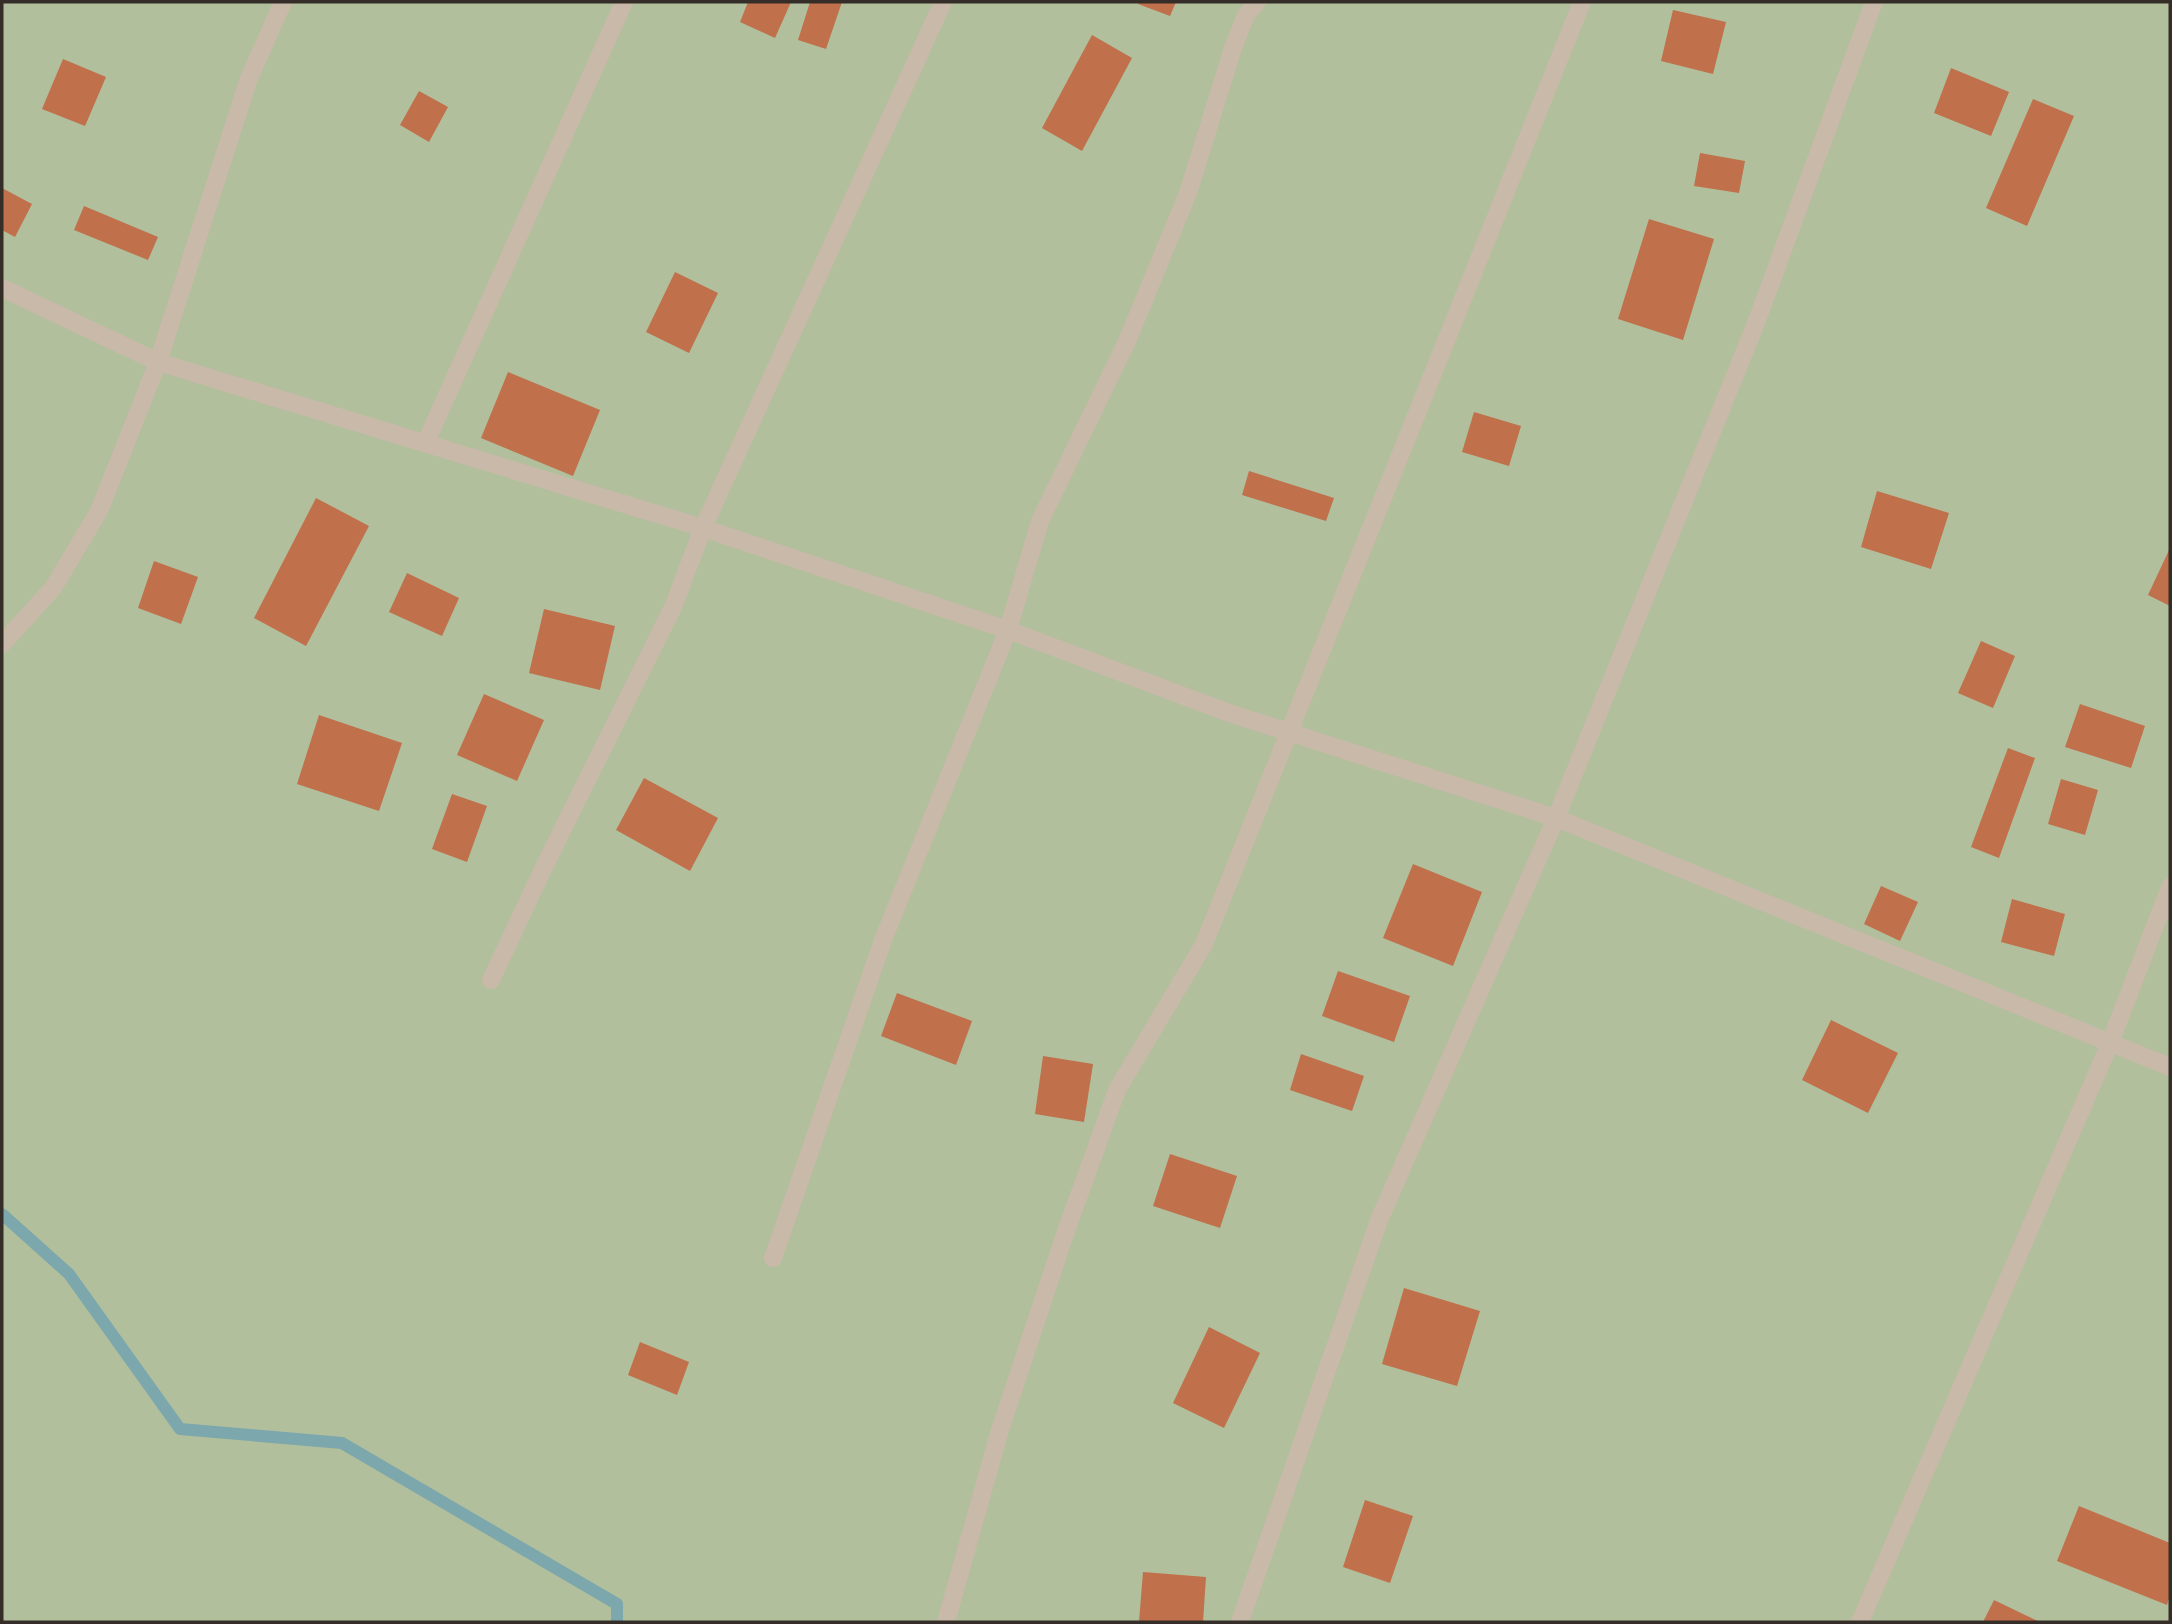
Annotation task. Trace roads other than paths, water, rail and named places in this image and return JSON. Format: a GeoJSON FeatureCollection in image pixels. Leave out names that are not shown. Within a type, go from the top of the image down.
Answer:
{"type":"FeatureCollection","features":[{"type":"Feature","properties":{"kind":"street"},"geometry":{"type":"LineString","coordinates":[[2,644],[53,587],[99,511],[158,362],[249,78],[283,2]]}},
{"type":"Feature","properties":{"kind":"street"},"geometry":{"type":"LineString","coordinates":[[425,444],[624,2]]}},
{"type":"Feature","properties":{"kind":"street"},"geometry":{"type":"LineString","coordinates":[[491,980],[673,607],[704,528],[943,2]]}},
{"type":"Feature","properties":{"kind":"street"},"geometry":{"type":"LineString","coordinates":[[773,1258],[883,940],[1008,630],[1040,520],[1128,339],[1188,193],[1233,48],[1246,15],[1256,2]]}},
{"type":"Feature","properties":{"kind":"street"},"geometry":{"type":"LineString","coordinates":[[946,1622],[1005,1417],[1065,1234],[1118,1090],[1204,944],[1583,2]]}},
{"type":"Feature","properties":{"kind":"street"},"geometry":{"type":"LineString","coordinates":[[1240,1622],[1379,1220],[1556,818],[1755,323],[1874,2]]}},
{"type":"Feature","properties":{"kind":"street"},"geometry":{"type":"LineString","coordinates":[[2,288],[158,362],[704,528],[1008,630],[1229,713],[1556,818],[2170,1067]]}},
{"type":"Feature","properties":{"kind":"street"},"geometry":{"type":"LineString","coordinates":[[1860,1622],[2110,1043],[2170,887]]}},
{"type":"Feature","properties":{"kind":"waterway"},"geometry":{"type":"LineString","coordinates":[[2,1214],[69,1274],[180,1429],[342,1443],[617,1604],[617,1622]]}}]}
